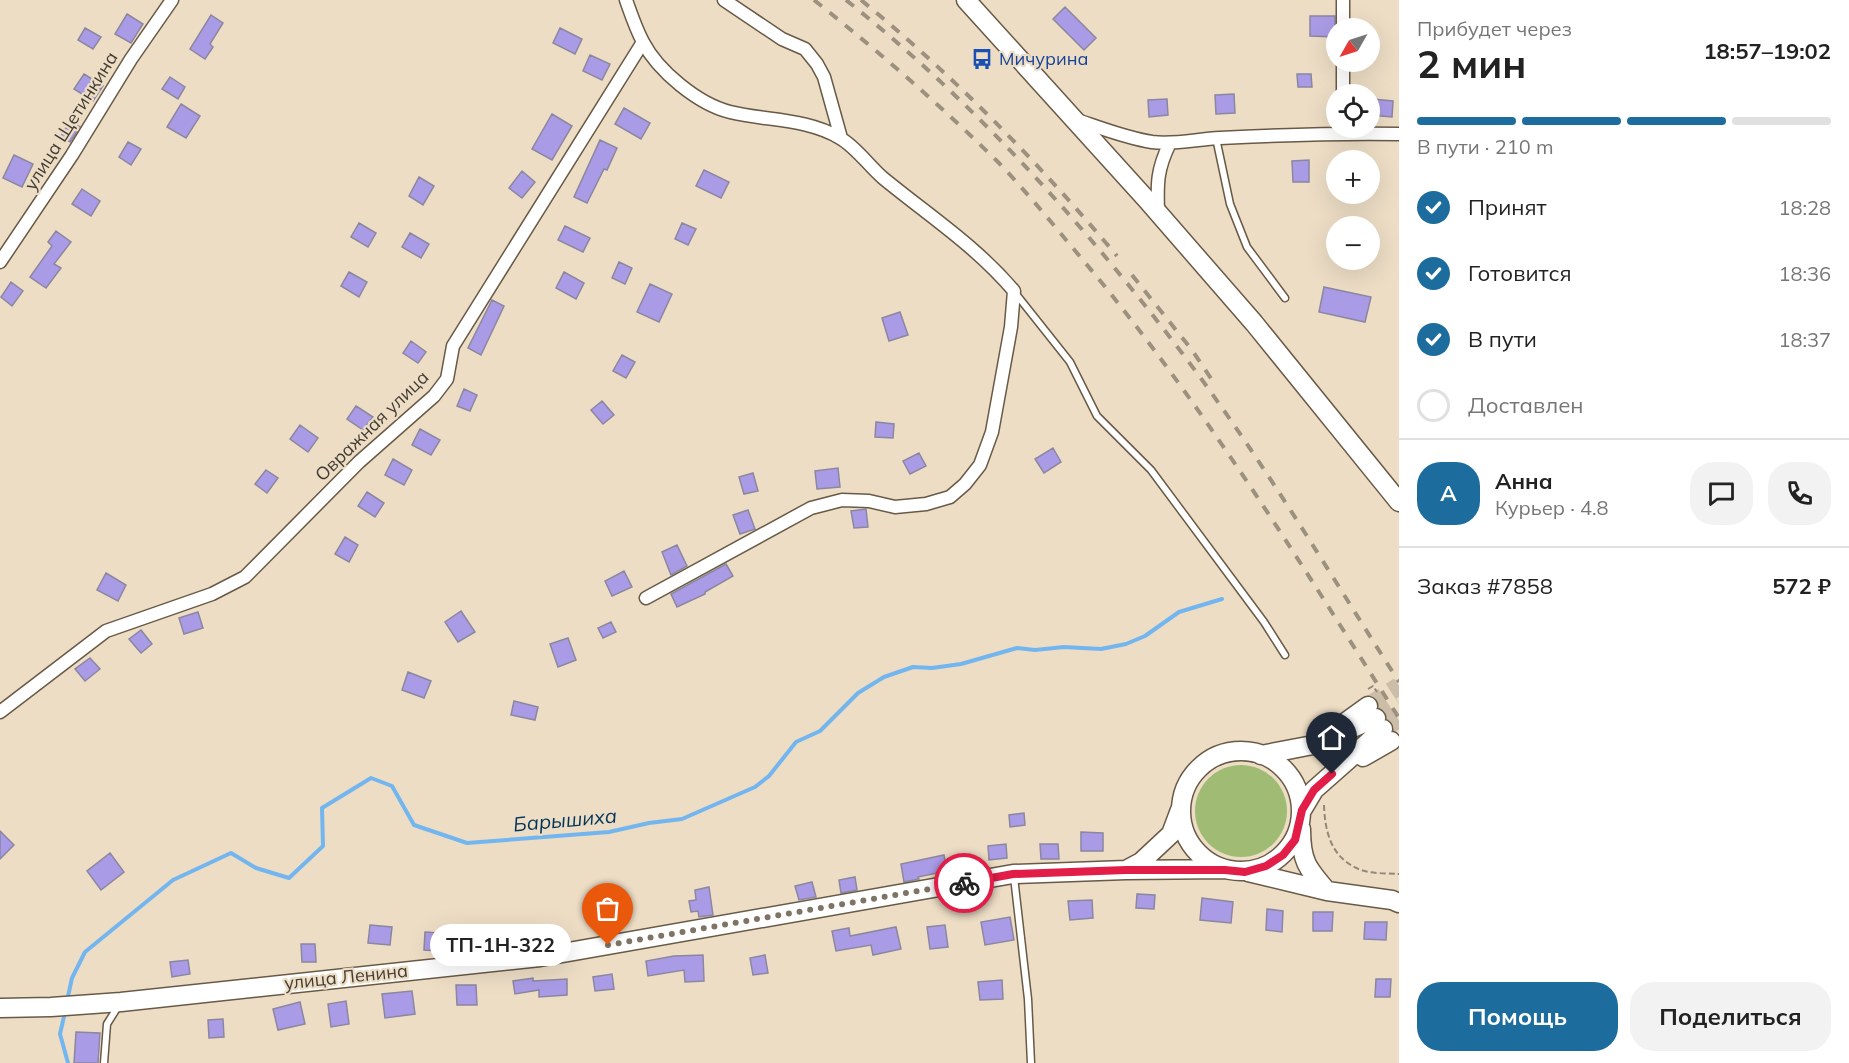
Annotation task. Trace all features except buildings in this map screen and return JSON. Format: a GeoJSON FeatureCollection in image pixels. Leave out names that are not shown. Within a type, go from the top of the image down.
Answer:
{"type":"FeatureCollection","features":[{"type":"Feature","properties":{"kind":"main road"},"geometry":{"type":"LineString","coordinates":[[966,0],[1158,212],[1254,323],[1399,502]]}},
{"type":"Feature","properties":{"kind":"main road"},"geometry":{"type":"LineString","coordinates":[[1245,872],[1266,866],[1283,855],[1295,840],[1301,816],[1314,790],[1379,723],[1312,745],[1261,755]]}},
{"type":"Feature","properties":{"kind":"main road"},"geometry":{"type":"LineString","coordinates":[[1126,870],[1141,862],[1171,834],[1187,786],[1199,768],[1214,758],[1232,752],[1251,752],[1261,755],[1284,769],[1295,784],[1301,816],[1301,853],[1312,874],[1327,891]]}},
{"type":"Feature","properties":{"kind":"main road"},"geometry":{"type":"LineString","coordinates":[[1181,806],[1183,827],[1192,846],[1206,861],[1225,870],[1399,903]]}},
{"type":"Feature","properties":{"kind":"main road","name":"улица Ленина"},"geometry":{"type":"LineString","coordinates":[[0,1008],[121,1002],[540,957],[1013,874],[1126,870],[1225,870]]}},
{"type":"Feature","properties":{"kind":"street","name":"улица Щетинкина"},"geometry":{"type":"LineString","coordinates":[[0,262],[72,155],[131,59],[172,0]]}},
{"type":"Feature","properties":{"kind":"street"},"geometry":{"type":"LineString","coordinates":[[626,0],[643,42],[657,63],[699,100],[729,112],[808,124],[841,138],[882,177],[973,248],[996,269],[1014,291],[1011,327],[992,432],[980,465],[950,497],[926,504],[895,507],[869,501],[843,500],[811,508],[646,598]]}},
{"type":"Feature","properties":{"kind":"street"},"geometry":{"type":"LineString","coordinates":[[724,0],[782,39],[804,49],[818,64],[824,77],[841,138]]}},
{"type":"Feature","properties":{"kind":"street"},"geometry":{"type":"LineString","coordinates":[[1343,0],[1343,18]]}},
{"type":"Feature","properties":{"kind":"street","name":"Овражная улица"},"geometry":{"type":"LineString","coordinates":[[0,712],[106,631],[212,594],[245,577],[359,462],[434,396],[447,379],[453,346],[643,42]]}},
{"type":"Feature","properties":{"kind":"street"},"geometry":{"type":"LineString","coordinates":[[1074,118],[1150,142],[1170,143],[1326,131]]}},
{"type":"Feature","properties":{"kind":"street"},"geometry":{"type":"LineString","coordinates":[[1380,133],[1399,134]]}},
{"type":"Feature","properties":{"kind":"street"},"geometry":{"type":"LineString","coordinates":[[1158,212],[1157,188],[1160,165],[1170,143]]}},
{"type":"Feature","properties":{"kind":"lane"},"geometry":{"type":"LineString","coordinates":[[1216,138],[1230,204],[1247,247],[1285,298]]}},
{"type":"Feature","properties":{"kind":"lane"},"geometry":{"type":"LineString","coordinates":[[1014,291],[1070,362],[1097,416],[1151,470],[1285,655]]}},
{"type":"Feature","properties":{"kind":"lane"},"geometry":{"type":"LineString","coordinates":[[1013,874],[1028,999],[1031,1063]]}},
{"type":"Feature","properties":{"kind":"lane"},"geometry":{"type":"LineString","coordinates":[[104,1063],[107,1024],[121,1002]]}},
{"type":"Feature","properties":{"kind":"path"},"geometry":{"type":"LineString","coordinates":[[1327,797],[1324,805],[1324,828],[1335,851],[1362,870],[1399,874]]}},
{"type":"Feature","properties":{"kind":"green space"},"geometry":{"type":"Polygon","coordinates":[[[1241,765],[1259,768],[1274,778],[1284,793],[1287,811],[1284,829],[1274,844],[1259,854],[1241,857],[1223,854],[1208,844],[1198,829],[1195,811],[1198,793],[1208,778],[1223,768],[1241,765]]]}},
{"type":"Feature","properties":{"kind":"waterway","name":"Барышиха"},"geometry":{"type":"LineString","coordinates":[[67,1001],[72,978],[85,952],[173,880],[231,853],[256,868],[289,878],[323,846],[322,808],[371,778],[392,786],[414,825],[467,843],[609,832],[649,823],[682,819],[755,787],[769,776],[796,742],[820,731],[858,693],[884,677],[913,667],[932,668],[961,664],[1017,648],[1101,649],[1126,644],[1145,636],[1179,612],[1222,599]]}},
{"type":"Feature","properties":{"kind":"waterway","name":"Барышиха"},"geometry":{"type":"LineString","coordinates":[[65,1012],[60,1034],[68,1063]]}},
{"type":"Feature","properties":{"kind":"tunnel"},"geometry":{"type":"LineString","coordinates":[[1368,706],[1399,686]]}},
{"type":"Feature","properties":{"kind":"tunnel"},"geometry":{"type":"LineString","coordinates":[[1376,718],[1399,703]]}},
{"type":"Feature","properties":{"kind":"tunnel"},"geometry":{"type":"LineString","coordinates":[[1383,729],[1399,719]]}},
{"type":"Feature","properties":{"kind":"railway"},"geometry":{"type":"LineString","coordinates":[[814,0],[908,78],[997,161],[1038,206],[1122,308],[1165,364],[1246,480],[1399,718]]}},
{"type":"Feature","properties":{"kind":"railway"},"geometry":{"type":"LineString","coordinates":[[846,0],[939,80],[982,122],[1025,166],[1106,257],[1211,392],[1294,515],[1399,682]]}},
{"type":"Feature","properties":{"kind":"railway"},"geometry":{"type":"LineString","coordinates":[[861,0],[963,90],[1027,154],[1117,256]]}},
{"type":"Feature","properties":{"kind":"railway"},"geometry":{"type":"LineString","coordinates":[[1132,275],[1192,350],[1212,380]]}},
{"type":"Feature","properties":{"kind":"way so far"},"geometry":{"type":"LineString","coordinates":[[608,945],[964,883]]}},
{"type":"Feature","properties":{"kind":"place","name":"Мичурина"},"geometry":{"type":"Point","coordinates":[982,59]}},
{"type":"Feature","properties":{"kind":"place","name":"ТП-1Н-322"},"geometry":{"type":"Point","coordinates":[608,945]}},
{"type":"Feature","properties":{"kind":"route"},"geometry":{"type":"LineString","coordinates":[[964,883],[1013,874],[1126,870],[1245,872],[1266,866],[1283,855],[1295,840],[1302,810],[1314,790],[1332,774]]}}]}
